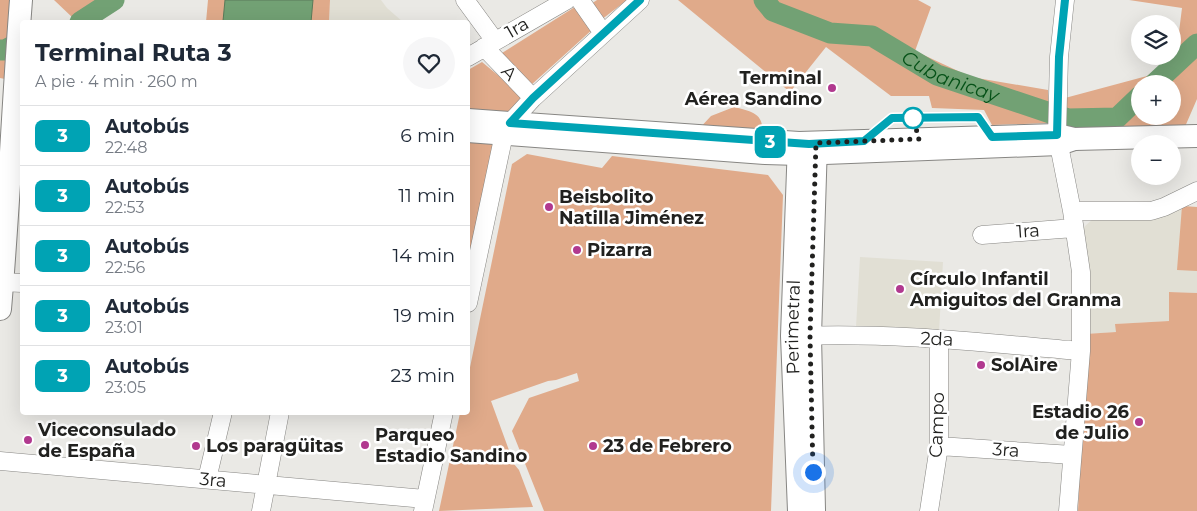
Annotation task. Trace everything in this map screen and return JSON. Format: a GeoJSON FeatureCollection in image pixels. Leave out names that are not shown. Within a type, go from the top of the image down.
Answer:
{"type":"FeatureCollection","features":[{"type":"Feature","properties":{"kind":"main road"},"geometry":{"type":"LineString","coordinates":[[0,309],[8,282],[5,197],[16,83],[21,0]]}},
{"type":"Feature","properties":{"kind":"main road"},"geometry":{"type":"LineString","coordinates":[[0,168],[5,112],[16,83]]}},
{"type":"Feature","properties":{"kind":"main road"},"geometry":{"type":"LineString","coordinates":[[470,120],[507,128],[828,159],[852,151],[1062,136],[1197,136]]}},
{"type":"Feature","properties":{"kind":"main road"},"geometry":{"type":"LineString","coordinates":[[5,197],[20,123]]}},
{"type":"Feature","properties":{"kind":"main road"},"geometry":{"type":"LineString","coordinates":[[470,131],[507,128],[807,158],[1062,136]]}},
{"type":"Feature","properties":{"kind":"main road","name":"Perimetral"},"geometry":{"type":"LineString","coordinates":[[798,511],[807,158]]}},
{"type":"Feature","properties":{"kind":"main road","name":"Perimetral"},"geometry":{"type":"LineString","coordinates":[[801,336],[814,511]]}},
{"type":"Feature","properties":{"kind":"street","name":"A"},"geometry":{"type":"LineString","coordinates":[[465,0],[490,44],[533,98]]}},
{"type":"Feature","properties":{"kind":"street","name":"1ra"},"geometry":{"type":"LineString","coordinates":[[470,55],[567,0]]}},
{"type":"Feature","properties":{"kind":"street"},"geometry":{"type":"LineString","coordinates":[[580,0],[603,33]]}},
{"type":"Feature","properties":{"kind":"street"},"geometry":{"type":"LineString","coordinates":[[470,294],[507,128],[533,98],[640,0]]}},
{"type":"Feature","properties":{"kind":"street"},"geometry":{"type":"LineString","coordinates":[[1065,0],[1059,57],[1058,95],[1081,272],[1081,351],[1068,511]]}},
{"type":"Feature","properties":{"kind":"street","name":"1ra"},"geometry":{"type":"LineString","coordinates":[[982,234],[1073,220],[1150,211],[1164,207],[1197,191]]}},
{"type":"Feature","properties":{"kind":"street","name":"2da"},"geometry":{"type":"LineString","coordinates":[[801,336],[850,335],[939,339],[1081,351]]}},
{"type":"Feature","properties":{"kind":"street","name":"Campo"},"geometry":{"type":"LineString","coordinates":[[929,511],[939,446],[939,339]]}},
{"type":"Feature","properties":{"kind":"street"},"geometry":{"type":"LineString","coordinates":[[207,479],[222,415]]}},
{"type":"Feature","properties":{"kind":"street"},"geometry":{"type":"LineString","coordinates":[[261,511],[279,415]]}},
{"type":"Feature","properties":{"kind":"street"},"geometry":{"type":"LineString","coordinates":[[424,505],[443,415]]}},
{"type":"Feature","properties":{"kind":"street","name":"3ra"},"geometry":{"type":"LineString","coordinates":[[939,446],[1072,455]]}},
{"type":"Feature","properties":{"kind":"street","name":"3ra"},"geometry":{"type":"LineString","coordinates":[[0,461],[266,484],[424,505]]}},
{"type":"Feature","properties":{"kind":"shaded area"},"geometry":{"type":"Polygon","coordinates":[[[0,0],[10,0],[5,79],[0,78],[0,0]]]}},
{"type":"Feature","properties":{"kind":"shaded area"},"geometry":{"type":"Polygon","coordinates":[[[54,0],[98,0],[87,12],[73,18],[54,0]]]}},
{"type":"Feature","properties":{"kind":"shaded area"},"geometry":{"type":"Polygon","coordinates":[[[208,0],[330,0],[329,20],[206,20],[208,0]]]}},
{"type":"Feature","properties":{"kind":"shaded area"},"geometry":{"type":"Polygon","coordinates":[[[225,0],[313,0],[311,20],[223,20],[225,0]]]}},
{"type":"Feature","properties":{"kind":"shaded area"},"geometry":{"type":"Polygon","coordinates":[[[330,0],[381,0],[401,20],[329,20],[330,0]]]}},
{"type":"Feature","properties":{"kind":"shaded area"},"geometry":{"type":"Polygon","coordinates":[[[597,0],[627,0],[601,20],[591,4],[597,0]]]}},
{"type":"Feature","properties":{"kind":"shaded area"},"geometry":{"type":"Polygon","coordinates":[[[678,0],[918,0],[931,7],[915,51],[971,77],[1048,90],[1049,123],[992,125],[984,110],[932,108],[929,96],[891,96],[826,47],[790,92],[678,0]]]}},
{"type":"Feature","properties":{"kind":"shaded area"},"geometry":{"type":"Polygon","coordinates":[[[1129,0],[1197,0],[1197,99],[1184,129],[1065,129],[1065,98],[1131,80],[1131,125],[1181,125],[1181,75],[1148,75],[1163,65],[1181,65],[1182,8],[1129,0]]]}},
{"type":"Feature","properties":{"kind":"shaded area"},"geometry":{"type":"Polygon","coordinates":[[[578,5],[594,28],[530,86],[502,53],[578,5]]]}},
{"type":"Feature","properties":{"kind":"shaded area"},"geometry":{"type":"Polygon","coordinates":[[[482,62],[523,96],[511,115],[470,114],[470,69],[482,62]]]}},
{"type":"Feature","properties":{"kind":"shaded area"},"geometry":{"type":"Polygon","coordinates":[[[734,107],[751,112],[759,117],[762,134],[697,131],[711,116],[734,107]]]}},
{"type":"Feature","properties":{"kind":"shaded area"},"geometry":{"type":"Polygon","coordinates":[[[470,135],[494,139],[470,265],[470,135]]]}},
{"type":"Feature","properties":{"kind":"shaded area"},"geometry":{"type":"Polygon","coordinates":[[[527,154],[602,168],[612,156],[768,175],[783,195],[771,511],[544,511],[512,431],[529,398],[579,381],[577,373],[491,401],[514,464],[519,470],[533,507],[439,511],[460,415],[470,415],[470,367],[512,164],[527,154]]]}},
{"type":"Feature","properties":{"kind":"shaded area"},"geometry":{"type":"Polygon","coordinates":[[[1182,206],[1197,207],[1197,293],[1169,292],[1169,321],[1116,324],[1116,332],[1085,334],[1084,227],[1095,217],[1182,206]]]}},
{"type":"Feature","properties":{"kind":"shaded area"},"geometry":{"type":"Polygon","coordinates":[[[1182,206],[1197,207],[1197,271],[1177,270],[1182,206]]]}},
{"type":"Feature","properties":{"kind":"shaded area","name":"Círculo Infantil Amiguitos del Granma"},"geometry":{"type":"Polygon","coordinates":[[[860,257],[943,262],[939,332],[856,327],[860,257]]]}},
{"type":"Feature","properties":{"kind":"shaded area","name":"Estadio 26 de Julio"},"geometry":{"type":"Polygon","coordinates":[[[1169,292],[1197,293],[1197,511],[1078,511],[1085,334],[1116,332],[1115,324],[1169,321],[1169,292]]]}},
{"type":"Feature","properties":{"kind":"waterway","name":"Cubanicay"},"geometry":{"type":"LineString","coordinates":[[83,20],[114,0]]}},
{"type":"Feature","properties":{"kind":"waterway","name":"Cubanicay"},"geometry":{"type":"LineString","coordinates":[[764,0],[773,11],[830,33],[872,36],[937,75],[1068,119],[1117,118],[1131,105]]}},
{"type":"Feature","properties":{"kind":"waterway","name":"Cubanicay"},"geometry":{"type":"LineString","coordinates":[[0,50],[5,50],[20,42]]}},
{"type":"Feature","properties":{"kind":"waterway","name":"Cubanicay"},"geometry":{"type":"LineString","coordinates":[[1164,75],[1197,44]]}},
{"type":"Feature","properties":{"kind":"bus line","name":"3"},"geometry":{"type":"LineString","coordinates":[[640,0],[533,98],[510,123],[809,144],[864,141],[892,118],[978,117],[992,137],[1057,135],[1059,57],[1065,0]]}},
{"type":"Feature","properties":{"kind":"place","name":"Terminal Aérea Sandino"},"geometry":{"type":"Point","coordinates":[832,88]}},
{"type":"Feature","properties":{"kind":"place","name":"Beisbolito Natilla Jiménez"},"geometry":{"type":"Point","coordinates":[549,207]}},
{"type":"Feature","properties":{"kind":"place","name":"Pizarra"},"geometry":{"type":"Point","coordinates":[577,250]}},
{"type":"Feature","properties":{"kind":"place","name":"Círculo Infantil Amiguitos del Granma"},"geometry":{"type":"Point","coordinates":[900,289]}},
{"type":"Feature","properties":{"kind":"place","name":"SolAire"},"geometry":{"type":"Point","coordinates":[981,365]}},
{"type":"Feature","properties":{"kind":"place","name":"Estadio 26 de Julio"},"geometry":{"type":"Point","coordinates":[1139,422]}},
{"type":"Feature","properties":{"kind":"place","name":"Viceconsulado de España"},"geometry":{"type":"Point","coordinates":[28,440]}},
{"type":"Feature","properties":{"kind":"place","name":"Parqueo Estadio Sandino"},"geometry":{"type":"Point","coordinates":[365,445]}},
{"type":"Feature","properties":{"kind":"place","name":"Los paragüitas"},"geometry":{"type":"Point","coordinates":[196,446]}},
{"type":"Feature","properties":{"kind":"place","name":"23 de Febrero"},"geometry":{"type":"Point","coordinates":[593,446]}},
{"type":"Feature","properties":{"kind":"route"},"geometry":{"type":"LineString","coordinates":[[813,472],[810,336],[816,143],[919,139],[913,118]]}}]}
